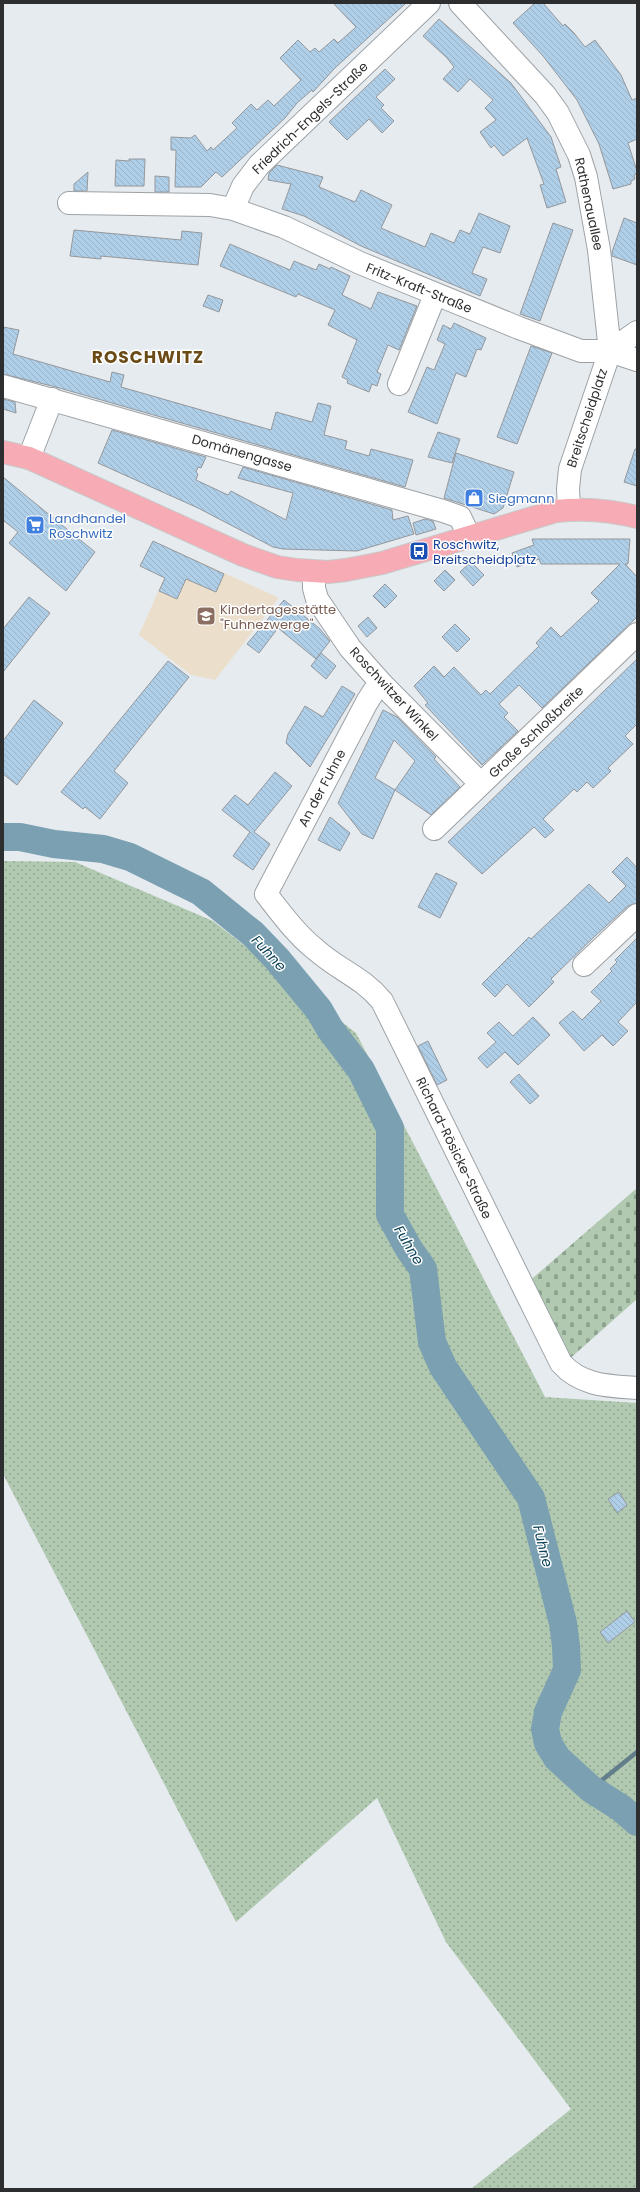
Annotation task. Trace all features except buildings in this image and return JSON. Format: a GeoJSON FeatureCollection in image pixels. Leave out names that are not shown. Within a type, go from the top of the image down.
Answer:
{"type":"FeatureCollection","features":[{"type":"Feature","properties":{"kind":"main road"},"geometry":{"type":"LineString","coordinates":[[3,452],[29,458],[243,556],[277,567],[314,572],[328,572],[364,567],[542,514],[570,510],[606,511],[637,517]]}},
{"type":"Feature","properties":{"kind":"street","name":"Friedrich-Engels-Straße"},"geometry":{"type":"LineString","coordinates":[[233,208],[243,186],[259,165],[429,3]]}},
{"type":"Feature","properties":{"kind":"street","name":"Rathenauallee"},"geometry":{"type":"LineString","coordinates":[[460,3],[544,95],[558,113],[579,155],[586,177],[599,250],[610,351]]}},
{"type":"Feature","properties":{"kind":"street"},"geometry":{"type":"LineString","coordinates":[[69,203],[210,205],[233,208]]}},
{"type":"Feature","properties":{"kind":"street","name":"Fritz-Kraft-Straße"},"geometry":{"type":"LineString","coordinates":[[233,208],[284,227],[360,264],[435,295],[581,351],[610,351],[637,360]]}},
{"type":"Feature","properties":{"kind":"street"},"geometry":{"type":"LineString","coordinates":[[399,384],[435,295]]}},
{"type":"Feature","properties":{"kind":"street"},"geometry":{"type":"LineString","coordinates":[[610,351],[637,332]]}},
{"type":"Feature","properties":{"kind":"street","name":"Breitscheidplatz"},"geometry":{"type":"LineString","coordinates":[[570,510],[568,489],[570,469],[610,351]]}},
{"type":"Feature","properties":{"kind":"street","name":"Domänengasse"},"geometry":{"type":"LineString","coordinates":[[3,386],[450,513],[460,517],[469,536]]}},
{"type":"Feature","properties":{"kind":"street"},"geometry":{"type":"LineString","coordinates":[[29,458],[52,399]]}},
{"type":"Feature","properties":{"kind":"street","name":"Roschwitzer Winkel"},"geometry":{"type":"LineString","coordinates":[[314,572],[314,588],[317,599],[350,648],[382,684],[481,784]]}},
{"type":"Feature","properties":{"kind":"street","name":"Große Schloßbreite"},"geometry":{"type":"LineString","coordinates":[[434,829],[637,634]]}},
{"type":"Feature","properties":{"kind":"street","name":"An der Fuhne"},"geometry":{"type":"LineString","coordinates":[[266,894],[367,702],[374,691],[382,684]]}},
{"type":"Feature","properties":{"kind":"street","name":"Richard-Rösicke-Straße"},"geometry":{"type":"LineString","coordinates":[[266,894],[314,949],[336,966],[360,978],[382,1001],[561,1363],[576,1377],[589,1382],[604,1386],[637,1388]]}},
{"type":"Feature","properties":{"kind":"street"},"geometry":{"type":"LineString","coordinates":[[584,965],[637,915]]}},
{"type":"Feature","properties":{"kind":"shaded area","name":"Kindertagesstätte \"Fuhnezwerge\""},"geometry":{"type":"Polygon","coordinates":[[[176,551],[279,598],[215,680],[191,675],[139,635],[176,551]]]}},
{"type":"Feature","properties":{"kind":"green space"},"geometry":{"type":"Polygon","coordinates":[[[3,861],[75,862],[213,921],[356,1033],[545,1397],[637,1403],[637,2189],[471,2189],[571,2109],[446,1942],[377,1798],[236,1922],[3,1474],[3,861]]]}},
{"type":"Feature","properties":{"kind":"green space"},"geometry":{"type":"Polygon","coordinates":[[[637,1188],[637,1299],[566,1362],[527,1283],[637,1188]]]}},
{"type":"Feature","properties":{"kind":"waterway","name":"Fuhne"},"geometry":{"type":"LineString","coordinates":[[3,837],[20,837],[54,844],[103,849],[130,857],[201,892],[253,934],[277,959],[319,1010],[330,1029],[361,1070],[390,1128],[390,1215],[409,1249],[423,1269],[432,1342],[443,1367],[531,1498],[563,1623],[566,1646],[567,1670],[548,1712],[545,1729],[548,1743],[557,1758],[591,1789],[621,1808],[637,1822]]}},
{"type":"Feature","properties":{"kind":"waterway"},"geometry":{"type":"LineString","coordinates":[[591,1789],[637,1752]]}},
{"type":"Feature","properties":{"kind":"place","name":"Siegmann"},"geometry":{"type":"Point","coordinates":[474,498]}},
{"type":"Feature","properties":{"kind":"place","name":"Landhandel Roschwitz"},"geometry":{"type":"Point","coordinates":[35,525]}},
{"type":"Feature","properties":{"kind":"place","name":"Roschwitz, Breitscheidplatz"},"geometry":{"type":"Point","coordinates":[419,551]}},
{"type":"Feature","properties":{"kind":"place","name":"Kindertagesstätte \"Fuhnezwerge\""},"geometry":{"type":"Point","coordinates":[206,616]}},
{"type":"Feature","properties":{"kind":"district","name":"ROSCHWITZ"},"geometry":{"type":"Point","coordinates":[148,357]}}]}
